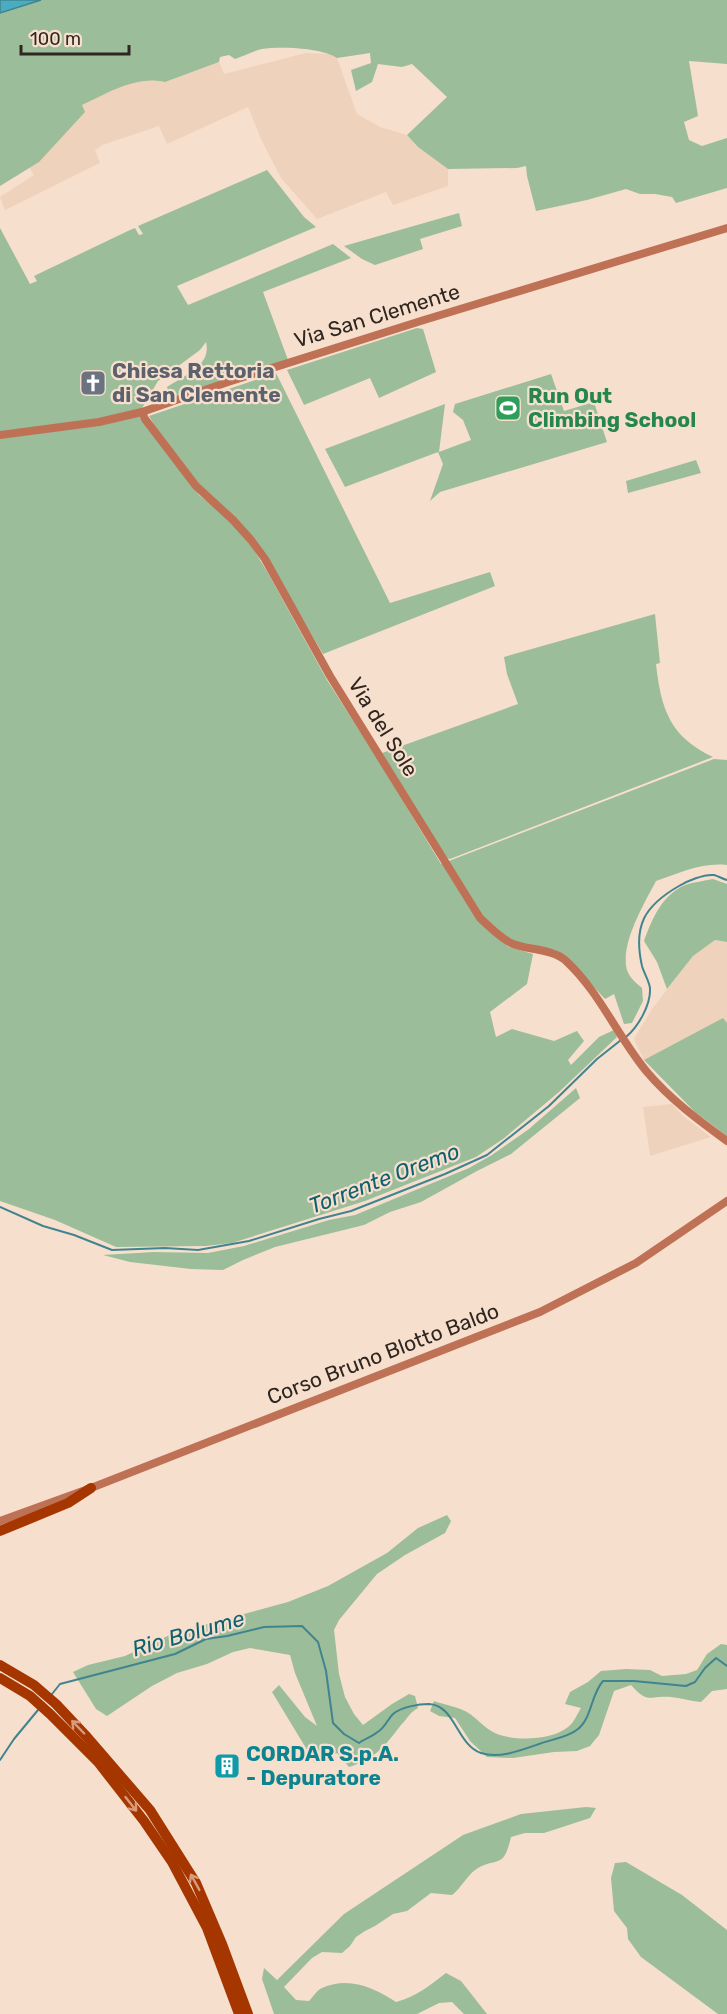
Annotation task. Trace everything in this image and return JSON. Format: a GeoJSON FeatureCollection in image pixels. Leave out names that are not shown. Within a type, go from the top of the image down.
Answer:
{"type":"FeatureCollection","features":[{"type":"Feature","properties":{"kind":"highway"},"geometry":{"type":"LineString","coordinates":[[0,1531],[68,1503],[92,1488]]}},
{"type":"Feature","properties":{"kind":"highway"},"geometry":{"type":"LineString","coordinates":[[0,1665],[34,1685],[56,1704],[150,1810],[196,1883],[248,2014]]}},
{"type":"Feature","properties":{"kind":"highway"},"geometry":{"type":"LineString","coordinates":[[0,1678],[30,1696],[50,1714],[98,1762],[144,1821],[172,1862],[207,1928],[238,2014]]}},
{"type":"Feature","properties":{"kind":"street","name":"Via San Clemente"},"geometry":{"type":"LineString","coordinates":[[0,435],[99,422],[142,412],[228,382],[430,318],[727,228]]}},
{"type":"Feature","properties":{"kind":"street","name":"Via del Sole"},"geometry":{"type":"LineString","coordinates":[[142,412],[145,420],[196,486],[233,520],[265,559],[330,676],[480,918],[510,943],[564,958],[597,997],[646,1071],[679,1106],[727,1141]]}},
{"type":"Feature","properties":{"kind":"street","name":"Corso Bruno Blotto Baldo"},"geometry":{"type":"LineString","coordinates":[[0,1523],[540,1312],[636,1263],[727,1201]]}},
{"type":"Feature","properties":{"kind":"shaded area"},"geometry":{"type":"Polygon","coordinates":[[[306,53],[331,54],[337,58],[357,114],[380,127],[407,135],[418,147],[448,169],[448,186],[393,205],[386,192],[317,219],[281,178],[248,107],[167,144],[159,126],[102,145],[95,150],[100,163],[5,210],[0,197],[34,175],[27,164],[75,108],[129,82],[149,78],[165,82],[219,62],[224,74],[306,53]]]}},
{"type":"Feature","properties":{"kind":"shaded area"},"geometry":{"type":"Polygon","coordinates":[[[715,940],[727,942],[727,1023],[723,1019],[644,1060],[634,1039],[652,1009],[693,956],[715,940]]]}},
{"type":"Feature","properties":{"kind":"shaded area"},"geometry":{"type":"Polygon","coordinates":[[[672,1104],[683,1116],[711,1137],[650,1156],[643,1107],[672,1104]]]}},
{"type":"Feature","properties":{"kind":"green space"},"geometry":{"type":"Polygon","coordinates":[[[0,0],[727,0],[727,64],[689,61],[698,116],[684,122],[689,140],[702,146],[727,138],[727,188],[676,203],[672,197],[640,194],[626,189],[536,211],[526,166],[448,169],[418,147],[407,135],[447,97],[412,64],[402,67],[378,64],[372,82],[356,91],[351,70],[371,63],[370,53],[337,58],[312,50],[279,48],[262,49],[235,59],[229,55],[220,57],[219,62],[165,82],[154,80],[133,83],[82,105],[85,112],[39,162],[0,186],[0,0]]]}},
{"type":"Feature","properties":{"kind":"green space"},"geometry":{"type":"Polygon","coordinates":[[[267,170],[304,217],[316,227],[177,286],[188,305],[333,244],[351,258],[263,292],[288,360],[171,398],[167,387],[201,364],[207,350],[206,342],[200,350],[158,381],[138,415],[199,495],[221,512],[247,539],[327,680],[441,864],[714,759],[727,760],[727,865],[700,867],[656,881],[635,922],[626,955],[628,972],[642,988],[643,1001],[632,1023],[624,1024],[614,994],[605,999],[566,957],[500,940],[509,947],[533,954],[527,984],[490,1012],[496,1037],[512,1029],[554,1041],[577,1031],[584,1041],[568,1060],[571,1065],[599,1037],[614,1030],[617,1037],[559,1092],[503,1139],[476,1157],[365,1201],[232,1243],[206,1246],[116,1247],[55,1220],[0,1201],[0,228],[30,284],[37,281],[34,276],[135,228],[139,235],[143,234],[138,226],[267,170]]]}},
{"type":"Feature","properties":{"kind":"green space"},"geometry":{"type":"Polygon","coordinates":[[[459,213],[462,226],[420,239],[423,249],[375,265],[344,246],[459,213]]]}},
{"type":"Feature","properties":{"kind":"green space"},"geometry":{"type":"Polygon","coordinates":[[[417,328],[423,329],[436,372],[379,398],[370,378],[304,405],[287,370],[417,328]]]}},
{"type":"Feature","properties":{"kind":"green space"},"geometry":{"type":"Polygon","coordinates":[[[276,373],[390,603],[490,572],[495,586],[323,654],[262,550],[206,493],[149,416],[276,373]]]}},
{"type":"Feature","properties":{"kind":"green space"},"geometry":{"type":"Polygon","coordinates":[[[551,374],[564,411],[594,402],[607,442],[440,492],[430,501],[443,464],[438,452],[345,487],[325,449],[445,404],[439,452],[471,440],[463,420],[453,412],[455,404],[551,374]]]}},
{"type":"Feature","properties":{"kind":"green space"},"geometry":{"type":"Polygon","coordinates":[[[696,460],[701,473],[628,493],[626,481],[696,460]]]}},
{"type":"Feature","properties":{"kind":"green space"},"geometry":{"type":"Polygon","coordinates":[[[655,614],[660,663],[656,664],[665,708],[677,731],[698,749],[713,757],[450,859],[446,858],[382,753],[518,704],[507,674],[504,657],[655,614]]]}},
{"type":"Feature","properties":{"kind":"green space"},"geometry":{"type":"Polygon","coordinates":[[[713,879],[727,884],[727,942],[715,940],[693,956],[667,989],[657,962],[644,941],[651,924],[664,901],[677,889],[688,884],[713,879]]]}},
{"type":"Feature","properties":{"kind":"green space"},"geometry":{"type":"Polygon","coordinates":[[[723,1018],[727,1023],[727,1136],[695,1112],[644,1060],[723,1018]]]}},
{"type":"Feature","properties":{"kind":"green space"},"geometry":{"type":"Polygon","coordinates":[[[576,1088],[580,1098],[511,1154],[421,1202],[390,1212],[364,1225],[275,1247],[223,1270],[130,1262],[103,1255],[154,1252],[208,1253],[244,1246],[329,1220],[355,1215],[469,1168],[492,1155],[529,1129],[576,1088]]]}},
{"type":"Feature","properties":{"kind":"green space"},"geometry":{"type":"Polygon","coordinates":[[[447,1515],[451,1521],[445,1533],[405,1555],[377,1574],[339,1620],[334,1630],[339,1674],[345,1697],[363,1725],[409,1694],[415,1696],[418,1708],[379,1751],[358,1764],[349,1767],[337,1753],[315,1763],[272,1692],[279,1685],[305,1717],[317,1726],[290,1655],[250,1648],[233,1652],[207,1664],[177,1673],[152,1686],[107,1716],[96,1709],[73,1672],[88,1665],[125,1656],[174,1633],[288,1602],[328,1586],[387,1553],[418,1528],[447,1515]]]}},
{"type":"Feature","properties":{"kind":"green space"},"geometry":{"type":"Polygon","coordinates":[[[721,1644],[727,1645],[727,1689],[712,1691],[701,1702],[671,1697],[649,1698],[631,1685],[614,1691],[599,1735],[590,1746],[577,1751],[513,1758],[487,1757],[470,1741],[455,1718],[439,1716],[430,1711],[434,1701],[466,1712],[500,1735],[526,1739],[553,1735],[568,1727],[581,1708],[565,1704],[570,1692],[588,1682],[601,1671],[626,1669],[650,1670],[662,1676],[686,1674],[697,1670],[707,1654],[721,1644]]]}},
{"type":"Feature","properties":{"kind":"green space"},"geometry":{"type":"Polygon","coordinates":[[[596,1808],[590,1818],[544,1833],[525,1833],[511,1837],[502,1859],[475,1870],[452,1895],[431,1893],[407,1911],[393,1914],[356,1937],[342,1953],[322,1952],[312,1958],[284,1987],[296,2000],[309,2001],[322,1988],[351,1983],[370,1988],[396,2002],[416,1994],[446,1973],[461,1981],[487,2014],[464,2014],[452,2002],[439,2003],[417,2014],[274,2014],[262,1979],[264,1968],[277,1980],[344,1914],[463,1835],[521,1814],[596,1808]]]}},
{"type":"Feature","properties":{"kind":"green space"},"geometry":{"type":"Polygon","coordinates":[[[626,1862],[682,1895],[727,1930],[727,2014],[718,2014],[641,1957],[628,1939],[627,1928],[614,1911],[611,1878],[615,1863],[626,1862]]]}},
{"type":"Feature","properties":{"kind":"water"},"geometry":{"type":"Polygon","coordinates":[[[0,0],[41,0],[0,13],[0,0]]]}},
{"type":"Feature","properties":{"kind":"waterway","name":"Torrente Oremo"},"geometry":{"type":"LineString","coordinates":[[626,1037],[643,1015],[650,995],[640,952],[639,939],[644,918],[657,901],[682,884],[710,875],[727,880]]}},
{"type":"Feature","properties":{"kind":"waterway","name":"Torrente Oremo"},"geometry":{"type":"LineString","coordinates":[[0,1207],[43,1226],[112,1250],[165,1248],[198,1250],[249,1241],[351,1211],[487,1155],[549,1106],[597,1059],[621,1040]]}},
{"type":"Feature","properties":{"kind":"waterway","name":"Rio Bolume"},"geometry":{"type":"LineString","coordinates":[[52,1694],[60,1684],[175,1654],[206,1639],[264,1627],[302,1626],[318,1642],[326,1671],[333,1723],[344,1734],[359,1743],[381,1729],[391,1716],[401,1709],[429,1704],[445,1711],[473,1749],[488,1755],[495,1755],[518,1751],[574,1732],[586,1719],[596,1692],[603,1681],[634,1681],[686,1686],[695,1682],[716,1658],[727,1666]]}},
{"type":"Feature","properties":{"kind":"waterway","name":"Rio Bolume"},"geometry":{"type":"LineString","coordinates":[[0,1760],[38,1710]]}},
{"type":"Feature","properties":{"kind":"place","name":"Chiesa Rettoria di San Clemente"},"geometry":{"type":"Point","coordinates":[93,383]}},
{"type":"Feature","properties":{"kind":"place","name":"Run Out Climbing School"},"geometry":{"type":"Point","coordinates":[508,408]}},
{"type":"Feature","properties":{"kind":"place","name":"CORDAR S.p.A. - Depuratore"},"geometry":{"type":"Point","coordinates":[227,1766]}}]}
